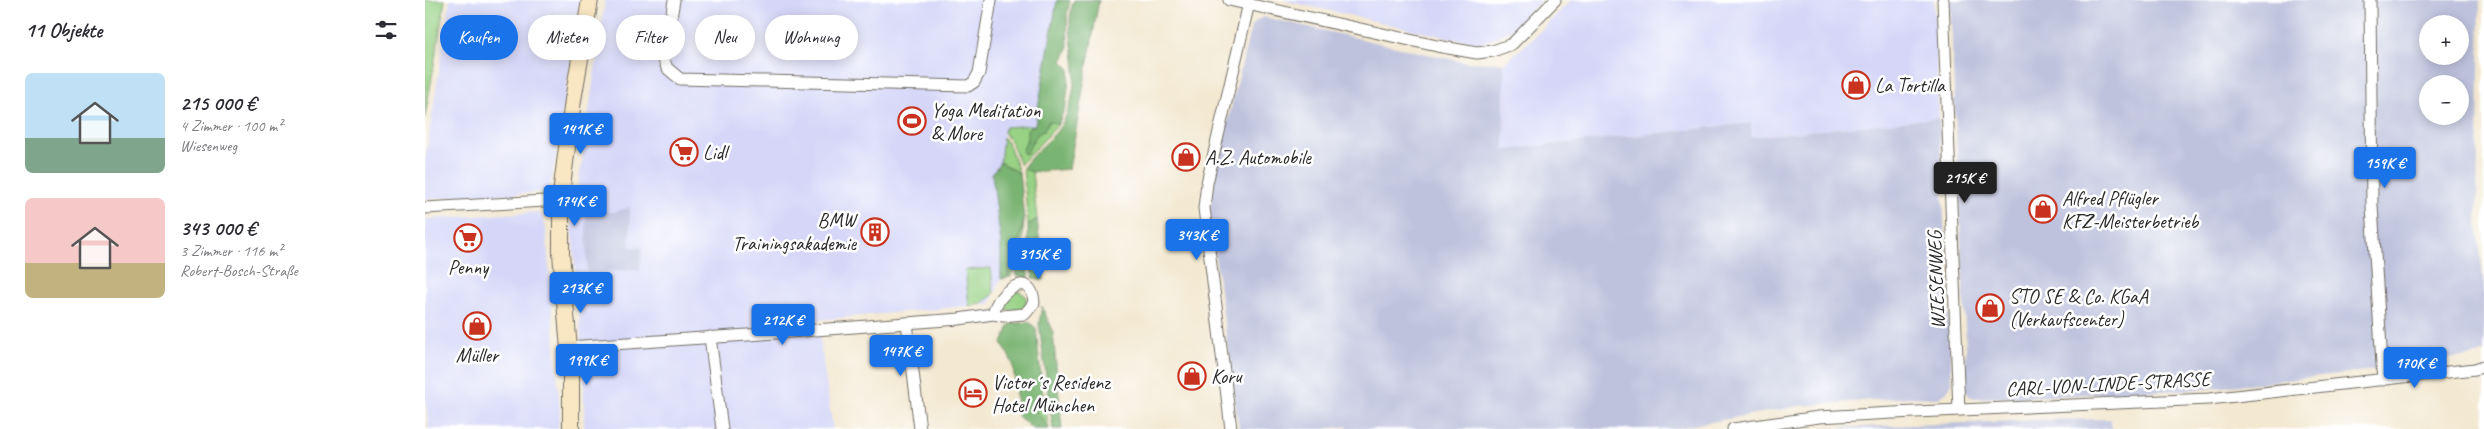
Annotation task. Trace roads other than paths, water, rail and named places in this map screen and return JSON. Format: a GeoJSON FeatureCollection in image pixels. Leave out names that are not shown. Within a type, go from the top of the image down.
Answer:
{"type":"FeatureCollection","features":[{"type":"Feature","properties":{"kind":"main road"},"geometry":{"type":"LineString","coordinates":[[571,429],[572,410],[561,253],[561,200],[567,144],[590,0]]}},
{"type":"Feature","properties":{"kind":"street"},"geometry":{"type":"LineString","coordinates":[[674,0],[664,60],[667,68],[680,79],[967,86],[975,82],[979,73],[991,0]]}},
{"type":"Feature","properties":{"kind":"street"},"geometry":{"type":"LineString","coordinates":[[1229,0],[1437,46],[1477,53],[1493,51],[1512,44],[1555,0]]}},
{"type":"Feature","properties":{"kind":"street","name":"WIESENWEG"},"geometry":{"type":"LineString","coordinates":[[1943,0],[1959,410]]}},
{"type":"Feature","properties":{"kind":"street"},"geometry":{"type":"LineString","coordinates":[[2371,0],[2372,206],[2383,380]]}},
{"type":"Feature","properties":{"kind":"street"},"geometry":{"type":"LineString","coordinates":[[1231,429],[1204,208],[1207,183],[1249,3]]}},
{"type":"Feature","properties":{"kind":"street"},"geometry":{"type":"LineString","coordinates":[[425,208],[561,200]]}},
{"type":"Feature","properties":{"kind":"street"},"geometry":{"type":"LineString","coordinates":[[568,347],[907,323],[993,314]]}},
{"type":"Feature","properties":{"kind":"street"},"geometry":{"type":"LineString","coordinates":[[907,323],[920,429]]}},
{"type":"Feature","properties":{"kind":"street"},"geometry":{"type":"LineString","coordinates":[[710,337],[722,429]]}},
{"type":"Feature","properties":{"kind":"street","name":"CARL-VON-LINDE-STRASSE"},"geometry":{"type":"LineString","coordinates":[[1733,429],[1819,417],[2209,399],[2475,370],[2484,366]]}},
{"type":"Feature","properties":{"kind":"place","name":"La Tortilla"},"geometry":{"type":"Point","coordinates":[1856,85]}},
{"type":"Feature","properties":{"kind":"place","name":"Yoga Meditation & More"},"geometry":{"type":"Point","coordinates":[912,121]}},
{"type":"Feature","properties":{"kind":"place","name":"Lidl"},"geometry":{"type":"Point","coordinates":[684,152]}},
{"type":"Feature","properties":{"kind":"place","name":"A.Z. Automobile"},"geometry":{"type":"Point","coordinates":[1186,157]}},
{"type":"Feature","properties":{"kind":"place","name":"Alfred Pflügler KFZ-Meisterbetrieb"},"geometry":{"type":"Point","coordinates":[2043,209]}},
{"type":"Feature","properties":{"kind":"place","name":"BMW Trainingsakademie"},"geometry":{"type":"Point","coordinates":[875,232]}},
{"type":"Feature","properties":{"kind":"place","name":"Penny"},"geometry":{"type":"Point","coordinates":[468,238]}},
{"type":"Feature","properties":{"kind":"place","name":"STO SE & Co. KGaA (Verkaufscenter)"},"geometry":{"type":"Point","coordinates":[1990,308]}},
{"type":"Feature","properties":{"kind":"place","name":"Müller"},"geometry":{"type":"Point","coordinates":[477,326]}},
{"type":"Feature","properties":{"kind":"place","name":"Koru"},"geometry":{"type":"Point","coordinates":[1192,376]}},
{"type":"Feature","properties":{"kind":"place","name":"Victor´s Residenz Hotel München"},"geometry":{"type":"Point","coordinates":[973,393]}}]}
